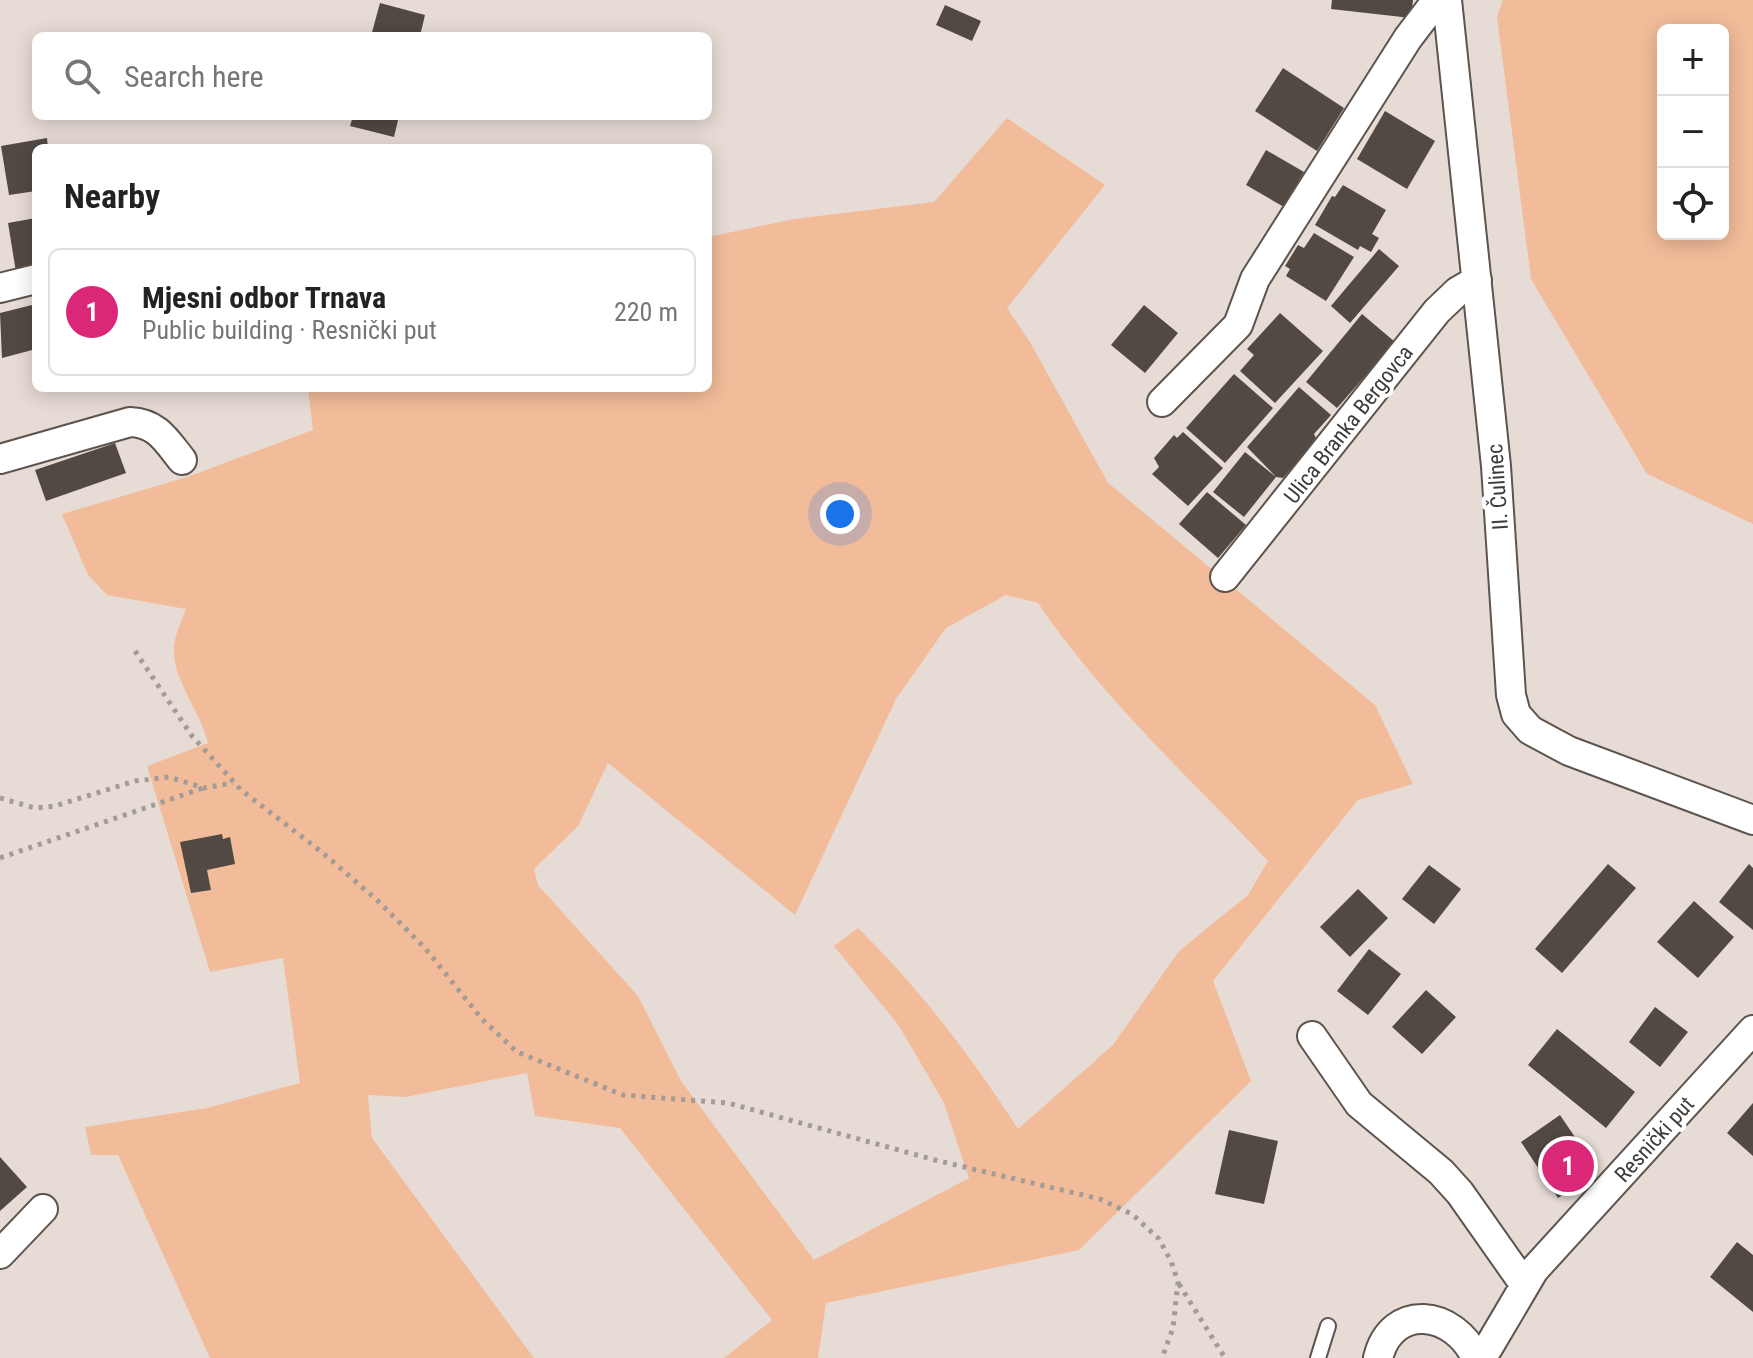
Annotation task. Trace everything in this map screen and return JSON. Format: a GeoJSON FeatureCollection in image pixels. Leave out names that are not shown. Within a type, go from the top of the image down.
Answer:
{"type":"FeatureCollection","features":[{"type":"Feature","properties":{"kind":"street"},"geometry":{"type":"LineString","coordinates":[[1162,402],[1238,325],[1255,279],[1408,38],[1437,0]]}},
{"type":"Feature","properties":{"kind":"street","name":"II. Čulinec"},"geometry":{"type":"LineString","coordinates":[[1447,0],[1496,466],[1511,695],[1516,714],[1530,730],[1569,751],[1753,820]]}},
{"type":"Feature","properties":{"kind":"street"},"geometry":{"type":"LineString","coordinates":[[0,288],[32,280]]}},
{"type":"Feature","properties":{"kind":"street","name":"Ulica Branka Bergovca"},"geometry":{"type":"LineString","coordinates":[[1225,577],[1437,311],[1458,291],[1477,280]]}},
{"type":"Feature","properties":{"kind":"street"},"geometry":{"type":"LineString","coordinates":[[0,459],[130,422],[145,423],[158,430],[182,460]]}},
{"type":"Feature","properties":{"kind":"street","name":"Resnički put"},"geometry":{"type":"LineString","coordinates":[[1378,1358],[1389,1336],[1402,1325],[1435,1319],[1462,1333],[1477,1358],[1488,1348],[1524,1284],[1753,1030]]}},
{"type":"Feature","properties":{"kind":"street"},"geometry":{"type":"LineString","coordinates":[[1312,1036],[1359,1104],[1441,1172],[1460,1193],[1524,1284]]}},
{"type":"Feature","properties":{"kind":"street"},"geometry":{"type":"LineString","coordinates":[[0,1254],[43,1209]]}},
{"type":"Feature","properties":{"kind":"lane"},"geometry":{"type":"LineString","coordinates":[[1318,1358],[1328,1326]]}},
{"type":"Feature","properties":{"kind":"path"},"geometry":{"type":"LineString","coordinates":[[135,651],[192,736],[234,782],[378,901],[425,948],[481,1018],[517,1052],[623,1095],[728,1103],[935,1160],[1100,1199],[1132,1214],[1159,1239],[1178,1282],[1225,1358]]}},
{"type":"Feature","properties":{"kind":"path"},"geometry":{"type":"LineString","coordinates":[[0,798],[35,808],[55,806],[135,781],[169,777],[204,788]]}},
{"type":"Feature","properties":{"kind":"path"},"geometry":{"type":"LineString","coordinates":[[0,858],[204,788],[234,782]]}},
{"type":"Feature","properties":{"kind":"path"},"geometry":{"type":"LineString","coordinates":[[1162,1358],[1173,1328],[1178,1282]]}},
{"type":"Feature","properties":{"kind":"shaded area"},"geometry":{"type":"Polygon","coordinates":[[[1503,0],[1753,0],[1753,524],[1647,474],[1531,279],[1497,17],[1503,0]]]}},
{"type":"Feature","properties":{"kind":"shaded area"},"geometry":{"type":"Polygon","coordinates":[[[1007,118],[1105,185],[1007,308],[1030,342],[1108,483],[1375,705],[1413,784],[1358,800],[1213,981],[1251,1081],[1079,1250],[826,1303],[818,1358],[724,1358],[772,1320],[620,1128],[535,1116],[527,1073],[405,1097],[368,1095],[372,1138],[534,1358],[210,1358],[118,1155],[91,1155],[85,1127],[207,1108],[300,1083],[283,958],[210,972],[147,766],[208,743],[174,658],[176,637],[186,609],[107,595],[88,575],[62,514],[187,477],[313,430],[308,392],[712,392],[712,236],[794,219],[934,202],[1007,118]],[[1006,595],[946,628],[896,699],[795,915],[608,763],[578,826],[534,869],[538,885],[638,996],[681,1081],[814,1260],[969,1178],[944,1103],[899,1026],[834,946],[858,928],[944,1024],[1018,1129],[1113,1045],[1179,951],[1248,895],[1268,861],[1119,705],[1038,603],[1006,595]]]}},
{"type":"Feature","properties":{"kind":"building"},"geometry":{"type":"Polygon","coordinates":[[[1332,0],[1413,0],[1411,18],[1331,9],[1332,0]]]}},
{"type":"Feature","properties":{"kind":"building"},"geometry":{"type":"Polygon","coordinates":[[[380,3],[425,15],[421,32],[372,32],[380,3]]]}},
{"type":"Feature","properties":{"kind":"building"},"geometry":{"type":"Polygon","coordinates":[[[945,5],[981,21],[972,41],[936,25],[945,5]]]}},
{"type":"Feature","properties":{"kind":"building"},"geometry":{"type":"Polygon","coordinates":[[[1283,68],[1344,108],[1317,151],[1255,111],[1283,68]]]}},
{"type":"Feature","properties":{"kind":"building"},"geometry":{"type":"Polygon","coordinates":[[[1385,111],[1435,141],[1407,189],[1357,159],[1385,111]]]}},
{"type":"Feature","properties":{"kind":"building"},"geometry":{"type":"Polygon","coordinates":[[[352,120],[398,120],[394,137],[350,126],[352,120]]]}},
{"type":"Feature","properties":{"kind":"building"},"geometry":{"type":"Polygon","coordinates":[[[47,138],[48,144],[32,144],[32,192],[9,195],[1,146],[47,138]]]}},
{"type":"Feature","properties":{"kind":"building"},"geometry":{"type":"Polygon","coordinates":[[[1266,150],[1304,172],[1284,207],[1246,185],[1266,150]]]}},
{"type":"Feature","properties":{"kind":"building"},"geometry":{"type":"Polygon","coordinates":[[[1343,185],[1386,210],[1372,234],[1379,238],[1371,252],[1360,246],[1358,250],[1315,225],[1332,196],[1335,197],[1343,185]]]}},
{"type":"Feature","properties":{"kind":"building"},"geometry":{"type":"Polygon","coordinates":[[[32,219],[32,270],[16,272],[8,223],[32,219]]]}},
{"type":"Feature","properties":{"kind":"building"},"geometry":{"type":"Polygon","coordinates":[[[1314,233],[1354,257],[1326,301],[1286,276],[1290,269],[1285,266],[1298,245],[1304,248],[1314,233]]]}},
{"type":"Feature","properties":{"kind":"building"},"geometry":{"type":"Polygon","coordinates":[[[1379,249],[1399,266],[1350,323],[1331,306],[1379,249]]]}},
{"type":"Feature","properties":{"kind":"building"},"geometry":{"type":"Polygon","coordinates":[[[32,305],[32,350],[2,358],[0,313],[32,305]]]}},
{"type":"Feature","properties":{"kind":"building"},"geometry":{"type":"Polygon","coordinates":[[[1144,305],[1178,333],[1145,373],[1111,345],[1144,305]]]}},
{"type":"Feature","properties":{"kind":"building"},"geometry":{"type":"Polygon","coordinates":[[[1280,313],[1323,351],[1275,403],[1240,371],[1254,355],[1247,349],[1280,313]]]}},
{"type":"Feature","properties":{"kind":"building"},"geometry":{"type":"Polygon","coordinates":[[[1362,314],[1395,342],[1337,408],[1306,382],[1362,314]]]}},
{"type":"Feature","properties":{"kind":"building"},"geometry":{"type":"Polygon","coordinates":[[[1234,374],[1273,408],[1225,463],[1186,428],[1234,374]]]}},
{"type":"Feature","properties":{"kind":"building"},"geometry":{"type":"Polygon","coordinates":[[[1299,387],[1331,415],[1314,434],[1317,440],[1283,478],[1276,477],[1247,447],[1299,387]]]}},
{"type":"Feature","properties":{"kind":"building"},"geometry":{"type":"Polygon","coordinates":[[[1183,432],[1223,468],[1188,506],[1152,474],[1159,467],[1154,458],[1174,435],[1177,438],[1183,432]]]}},
{"type":"Feature","properties":{"kind":"building"},"geometry":{"type":"Polygon","coordinates":[[[115,443],[126,473],[46,501],[35,470],[115,443]]]}},
{"type":"Feature","properties":{"kind":"building"},"geometry":{"type":"Polygon","coordinates":[[[1245,452],[1276,477],[1244,517],[1213,492],[1245,452]]]}},
{"type":"Feature","properties":{"kind":"building"},"geometry":{"type":"Polygon","coordinates":[[[1207,492],[1246,525],[1218,558],[1179,524],[1207,492]]]}},
{"type":"Feature","properties":{"kind":"building"},"geometry":{"type":"Polygon","coordinates":[[[222,834],[223,839],[230,837],[235,864],[207,870],[211,890],[191,893],[180,842],[222,834]]]}},
{"type":"Feature","properties":{"kind":"building"},"geometry":{"type":"Polygon","coordinates":[[[1608,864],[1636,888],[1562,973],[1535,949],[1608,864]]]}},
{"type":"Feature","properties":{"kind":"building"},"geometry":{"type":"Polygon","coordinates":[[[1749,864],[1753,868],[1753,930],[1719,902],[1749,864]]]}},
{"type":"Feature","properties":{"kind":"building"},"geometry":{"type":"Polygon","coordinates":[[[1429,865],[1461,889],[1434,924],[1402,899],[1429,865]]]}},
{"type":"Feature","properties":{"kind":"building"},"geometry":{"type":"Polygon","coordinates":[[[1358,889],[1388,918],[1350,957],[1320,927],[1358,889]]]}},
{"type":"Feature","properties":{"kind":"building"},"geometry":{"type":"Polygon","coordinates":[[[1694,901],[1734,937],[1698,978],[1657,942],[1694,901]]]}},
{"type":"Feature","properties":{"kind":"building"},"geometry":{"type":"Polygon","coordinates":[[[1369,949],[1401,974],[1368,1015],[1337,991],[1369,949]]]}},
{"type":"Feature","properties":{"kind":"building"},"geometry":{"type":"Polygon","coordinates":[[[1426,990],[1456,1017],[1422,1054],[1392,1027],[1426,990]]]}},
{"type":"Feature","properties":{"kind":"building"},"geometry":{"type":"Polygon","coordinates":[[[1655,1007],[1688,1032],[1660,1067],[1629,1042],[1655,1007]]]}},
{"type":"Feature","properties":{"kind":"building"},"geometry":{"type":"Polygon","coordinates":[[[1557,1029],[1635,1092],[1606,1128],[1528,1065],[1557,1029]]]}},
{"type":"Feature","properties":{"kind":"building"},"geometry":{"type":"Polygon","coordinates":[[[1753,1103],[1753,1156],[1727,1133],[1753,1103]]]}},
{"type":"Feature","properties":{"kind":"building"},"geometry":{"type":"Polygon","coordinates":[[[1560,1115],[1598,1171],[1558,1198],[1521,1142],[1560,1115]]]}},
{"type":"Feature","properties":{"kind":"building"},"geometry":{"type":"Polygon","coordinates":[[[1229,1130],[1278,1141],[1264,1204],[1215,1194],[1229,1130]]]}},
{"type":"Feature","properties":{"kind":"building"},"geometry":{"type":"Polygon","coordinates":[[[0,1157],[27,1187],[0,1211],[0,1157]]]}},
{"type":"Feature","properties":{"kind":"building"},"geometry":{"type":"Polygon","coordinates":[[[1737,1242],[1753,1255],[1753,1312],[1710,1277],[1737,1242]]]}},
{"type":"Feature","properties":{"kind":"place","name":"Mjesni odbor Trnava"},"geometry":{"type":"Point","coordinates":[1568,1166]}}]}
